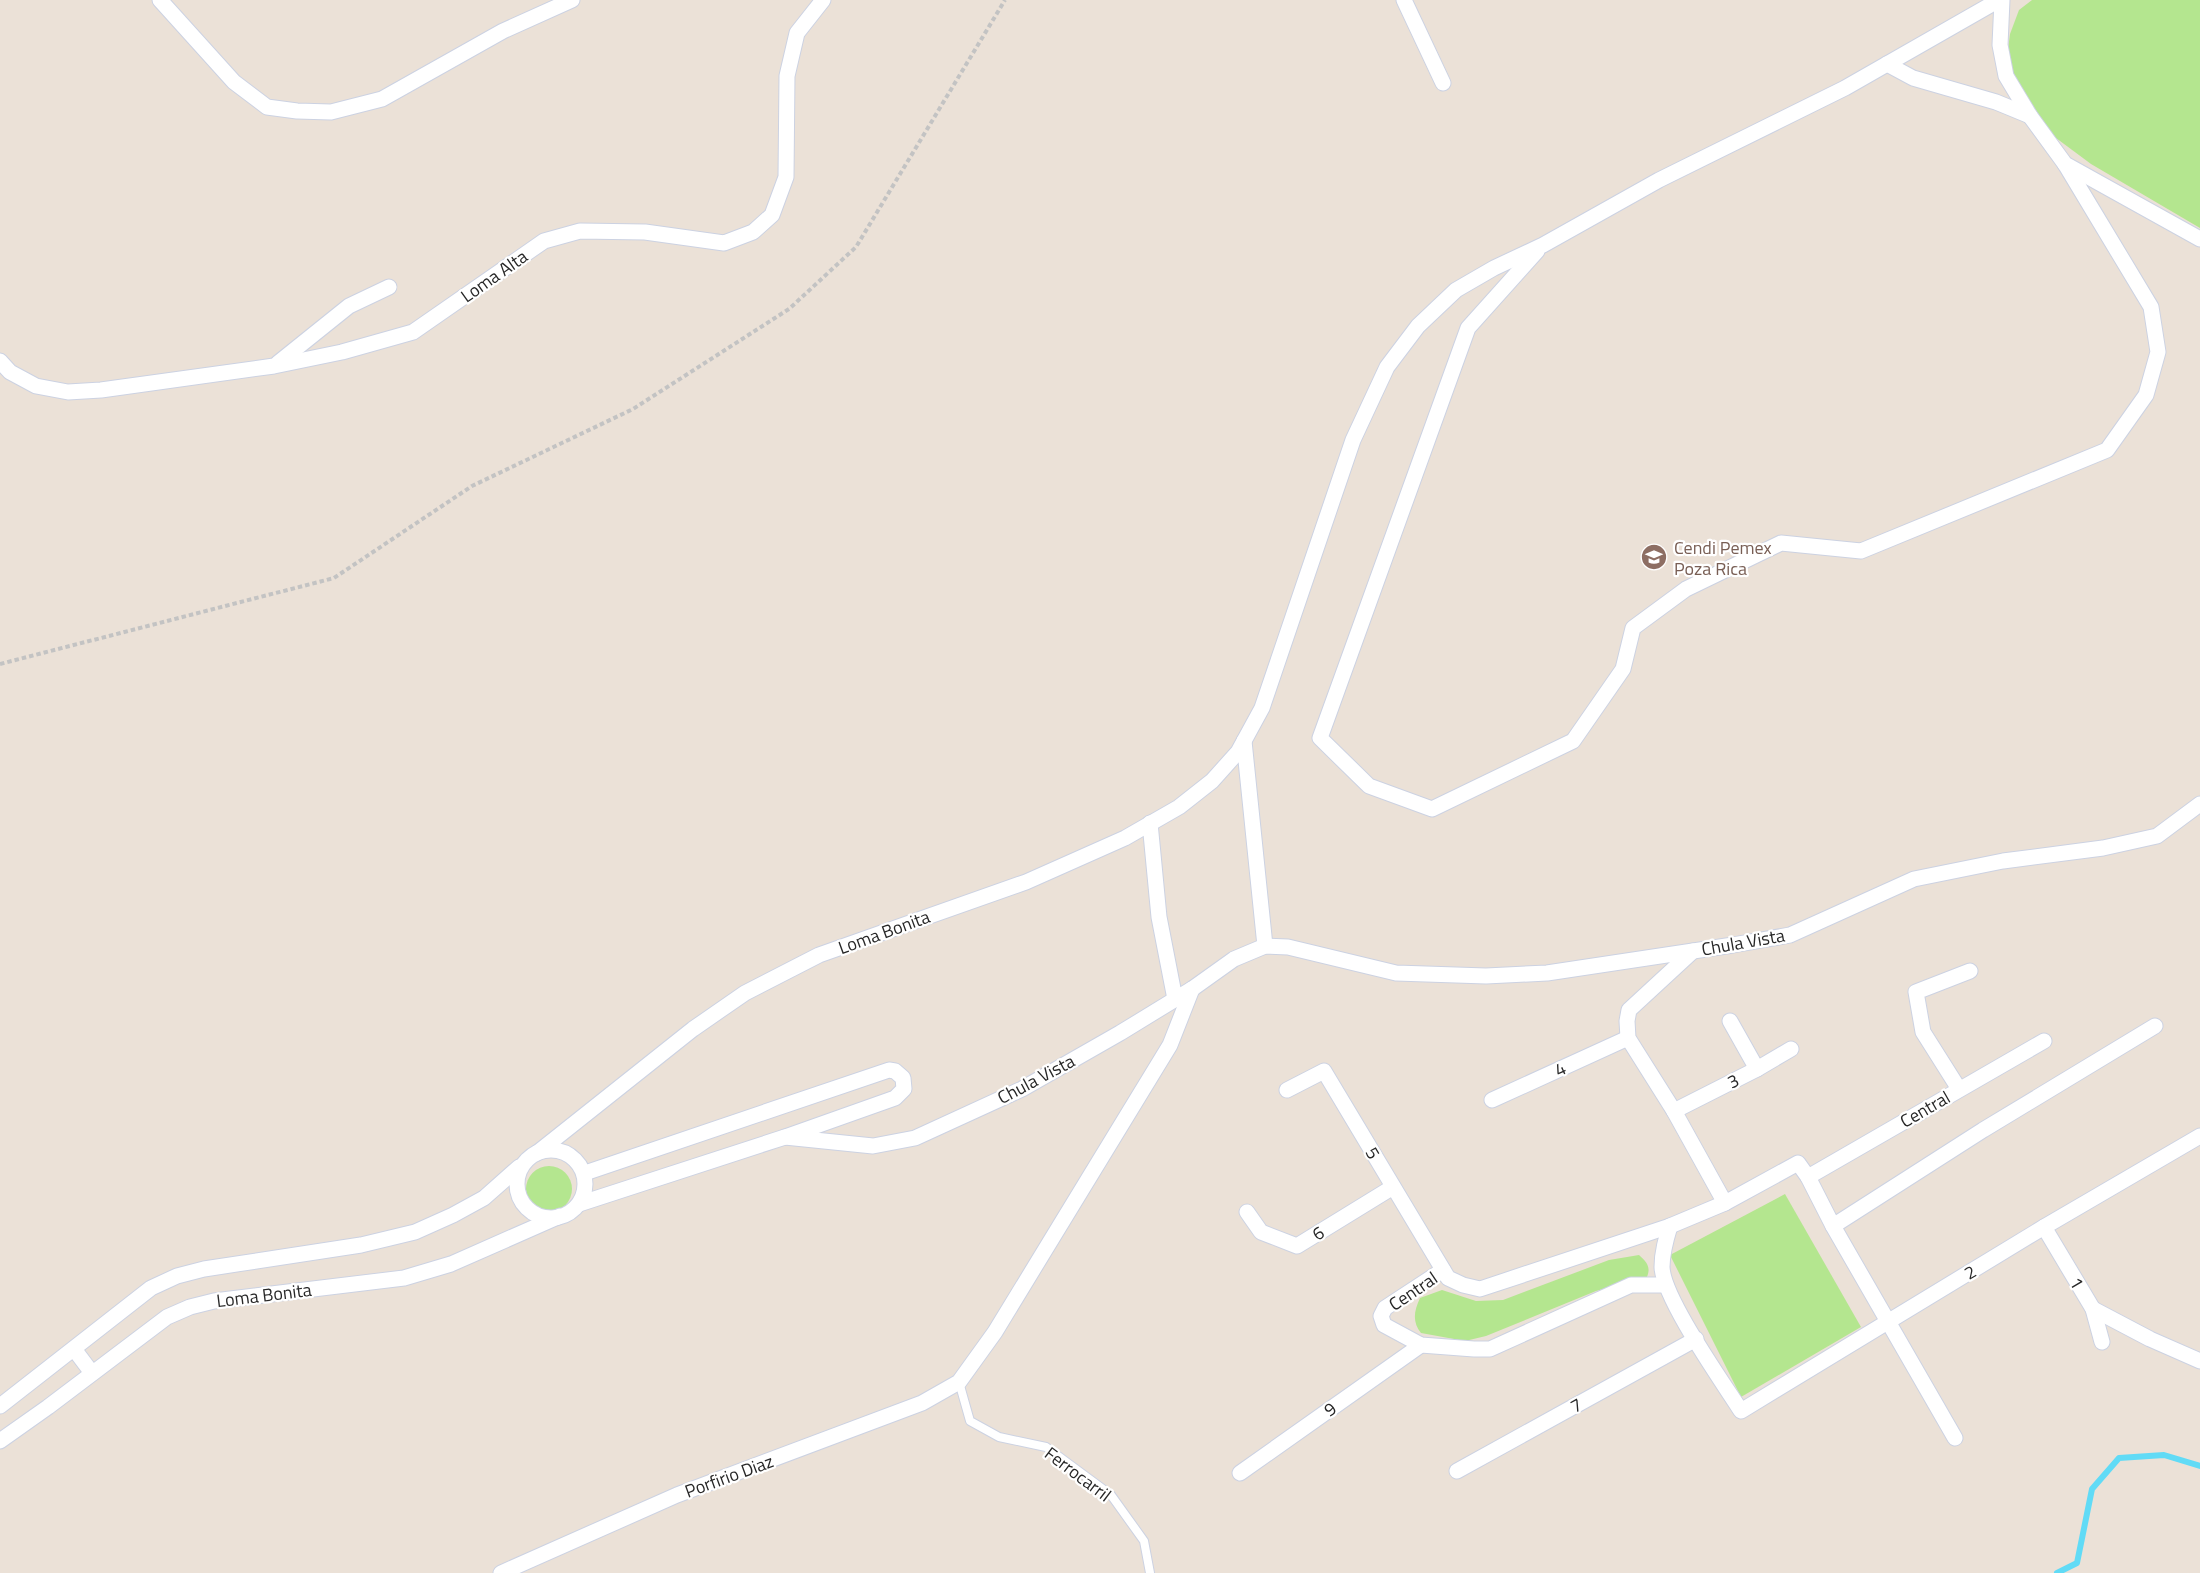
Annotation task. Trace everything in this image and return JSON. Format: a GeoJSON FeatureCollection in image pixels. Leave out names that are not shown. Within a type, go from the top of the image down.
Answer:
{"type":"FeatureCollection","features":[{"type":"Feature","properties":{"kind":"street"},"geometry":{"type":"LineString","coordinates":[[160,0],[234,82],[267,107],[332,112],[382,99],[503,31],[572,0]]}},
{"type":"Feature","properties":{"kind":"street","name":"Loma Alta"},"geometry":{"type":"LineString","coordinates":[[0,361],[10,372],[36,386],[68,392],[101,390],[274,366],[342,352],[413,332],[544,242],[580,231],[645,232],[724,243],[753,232],[772,215],[786,177],[787,76],[797,33],[823,0]]}},
{"type":"Feature","properties":{"kind":"street"},"geometry":{"type":"LineString","coordinates":[[1404,0],[1443,82]]}},
{"type":"Feature","properties":{"kind":"street"},"geometry":{"type":"LineString","coordinates":[[2001,0],[2000,45],[2006,76],[2030,116],[2065,164],[2151,307],[2158,352],[2146,395],[2108,450],[1861,551],[1781,543],[1686,589],[1633,628],[1623,669],[1573,741],[1432,809],[1369,786],[1320,738],[1468,328],[1543,245],[1659,180],[1845,88],[2001,0]]}},
{"type":"Feature","properties":{"kind":"street"},"geometry":{"type":"LineString","coordinates":[[1887,63],[1913,78],[1996,102],[2030,116]]}},
{"type":"Feature","properties":{"kind":"street"},"geometry":{"type":"LineString","coordinates":[[2065,164],[2200,239]]}},
{"type":"Feature","properties":{"kind":"street","name":"Loma Bonita"},"geometry":{"type":"LineString","coordinates":[[537,1153],[693,1029],[745,993],[819,955],[1026,882],[1125,838],[1179,807],[1212,781],[1238,752],[1262,708],[1353,440],[1387,367],[1418,326],[1456,291],[1494,268],[1543,245]]}},
{"type":"Feature","properties":{"kind":"street"},"geometry":{"type":"LineString","coordinates":[[274,366],[349,306],[389,287]]}},
{"type":"Feature","properties":{"kind":"street"},"geometry":{"type":"LineString","coordinates":[[1244,741],[1265,946]]}},
{"type":"Feature","properties":{"kind":"street","name":"Chula Vista"},"geometry":{"type":"LineString","coordinates":[[785,1137],[873,1146],[915,1138],[1022,1089],[1192,989],[1234,958],[1265,946],[1288,947],[1396,973],[1486,976],[1547,973],[1692,951],[1790,935],[1914,879],[2003,861],[2103,848],[2157,836],[2200,804]]}},
{"type":"Feature","properties":{"kind":"street"},"geometry":{"type":"LineString","coordinates":[[1150,824],[1159,917],[1175,999]]}},
{"type":"Feature","properties":{"kind":"street"},"geometry":{"type":"LineString","coordinates":[[1692,951],[1629,1010],[1628,1038],[1674,1111],[1725,1203]]}},
{"type":"Feature","properties":{"kind":"street"},"geometry":{"type":"LineString","coordinates":[[1959,1089],[1923,1032],[1916,992],[1970,971]]}},
{"type":"Feature","properties":{"kind":"street"},"geometry":{"type":"LineString","coordinates":[[959,1382],[995,1332],[1170,1045],[1192,989]]}},
{"type":"Feature","properties":{"kind":"street"},"geometry":{"type":"LineString","coordinates":[[1730,1021],[1757,1069]]}},
{"type":"Feature","properties":{"kind":"street"},"geometry":{"type":"LineString","coordinates":[[1833,1226],[1983,1130],[2155,1026]]}},
{"type":"Feature","properties":{"kind":"street","name":"4"},"geometry":{"type":"LineString","coordinates":[[1492,1100],[1628,1038]]}},
{"type":"Feature","properties":{"kind":"street","name":"Central"},"geometry":{"type":"LineString","coordinates":[[1666,1285],[1631,1285],[1490,1349],[1421,1345],[1384,1325],[1381,1316],[1385,1308],[1443,1270],[1448,1278],[1455,1282],[1480,1289],[1670,1226],[1725,1203],[1798,1163],[1808,1177],[2044,1041]]}},
{"type":"Feature","properties":{"kind":"street","name":"3"},"geometry":{"type":"LineString","coordinates":[[1674,1111],[1757,1069],[1791,1048]]}},
{"type":"Feature","properties":{"kind":"street"},"geometry":{"type":"LineString","coordinates":[[579,1204],[785,1137],[895,1098],[904,1089],[903,1078],[895,1071],[889,1070],[585,1173]]}},
{"type":"Feature","properties":{"kind":"street","name":"5"},"geometry":{"type":"LineString","coordinates":[[1287,1090],[1324,1071],[1443,1270]]}},
{"type":"Feature","properties":{"kind":"street","name":"2"},"geometry":{"type":"LineString","coordinates":[[1696,1339],[1741,1411],[2044,1227],[2200,1136]]}},
{"type":"Feature","properties":{"kind":"street"},"geometry":{"type":"LineString","coordinates":[[548,1150],[570,1155],[585,1173],[587,1184],[585,1195],[570,1212],[548,1217],[537,1214],[519,1200],[516,1178],[519,1167],[526,1159],[537,1153],[548,1150]]}},
{"type":"Feature","properties":{"kind":"street","name":"Loma Bonita"},"geometry":{"type":"LineString","coordinates":[[0,1406],[151,1288],[177,1276],[204,1269],[361,1245],[414,1232],[484,1198],[519,1167]]}},
{"type":"Feature","properties":{"kind":"street"},"geometry":{"type":"LineString","coordinates":[[1808,1177],[1833,1226],[1955,1438]]}},
{"type":"Feature","properties":{"kind":"street","name":"6"},"geometry":{"type":"LineString","coordinates":[[1247,1212],[1261,1232],[1297,1246],[1393,1187]]}},
{"type":"Feature","properties":{"kind":"street","name":"Loma Bonita"},"geometry":{"type":"LineString","coordinates":[[0,1441],[166,1317],[190,1307],[214,1301],[404,1278],[451,1264],[560,1216]]}},
{"type":"Feature","properties":{"kind":"street"},"geometry":{"type":"LineString","coordinates":[[1670,1226],[1663,1248],[1662,1268],[1666,1285],[1696,1339]]}},
{"type":"Feature","properties":{"kind":"street","name":"1"},"geometry":{"type":"LineString","coordinates":[[2044,1227],[2093,1310],[2102,1342]]}},
{"type":"Feature","properties":{"kind":"street"},"geometry":{"type":"LineString","coordinates":[[2093,1310],[2150,1340],[2200,1361]]}},
{"type":"Feature","properties":{"kind":"street","name":"7"},"geometry":{"type":"LineString","coordinates":[[1457,1471],[1696,1339]]}},
{"type":"Feature","properties":{"kind":"street","name":"9"},"geometry":{"type":"LineString","coordinates":[[1240,1473],[1421,1345]]}},
{"type":"Feature","properties":{"kind":"street"},"geometry":{"type":"LineString","coordinates":[[74,1349],[92,1373]]}},
{"type":"Feature","properties":{"kind":"street","name":"Porfirio Diaz"},"geometry":{"type":"LineString","coordinates":[[501,1573],[676,1495],[922,1403],[959,1382]]}},
{"type":"Feature","properties":{"kind":"lane","name":"Ferrocarril"},"geometry":{"type":"LineString","coordinates":[[959,1382],[970,1421],[999,1437],[1046,1447],[1111,1495],[1144,1541],[1150,1573]]}},
{"type":"Feature","properties":{"kind":"path"},"geometry":{"type":"LineString","coordinates":[[0,664],[334,578],[472,486],[633,409],[789,309],[856,247],[1005,0]]}},
{"type":"Feature","properties":{"kind":"green space"},"geometry":{"type":"Polygon","coordinates":[[[2032,0],[2200,0],[2200,228],[2091,164],[2056,138],[2012,86],[2007,57],[2010,34],[2019,10],[2032,0]]]}},
{"type":"Feature","properties":{"kind":"green space"},"geometry":{"type":"Polygon","coordinates":[[[549,1166],[565,1173],[572,1189],[565,1205],[549,1212],[533,1205],[526,1189],[533,1173],[549,1166]]]}},
{"type":"Feature","properties":{"kind":"green space"},"geometry":{"type":"Polygon","coordinates":[[[1785,1194],[1861,1327],[1741,1397],[1670,1255],[1785,1194]]]}},
{"type":"Feature","properties":{"kind":"green space"},"geometry":{"type":"Polygon","coordinates":[[[1639,1255],[1648,1265],[1647,1277],[1596,1291],[1486,1336],[1465,1341],[1421,1333],[1416,1325],[1415,1312],[1420,1298],[1442,1290],[1476,1301],[1503,1300],[1609,1260],[1639,1255]]]}},
{"type":"Feature","properties":{"kind":"waterway"},"geometry":{"type":"LineString","coordinates":[[2057,1573],[2077,1563],[2092,1489],[2119,1458],[2164,1455],[2200,1466]]}},
{"type":"Feature","properties":{"kind":"place","name":"Cendi Pemex Poza Rica"},"geometry":{"type":"Point","coordinates":[1654,557]}}]}
